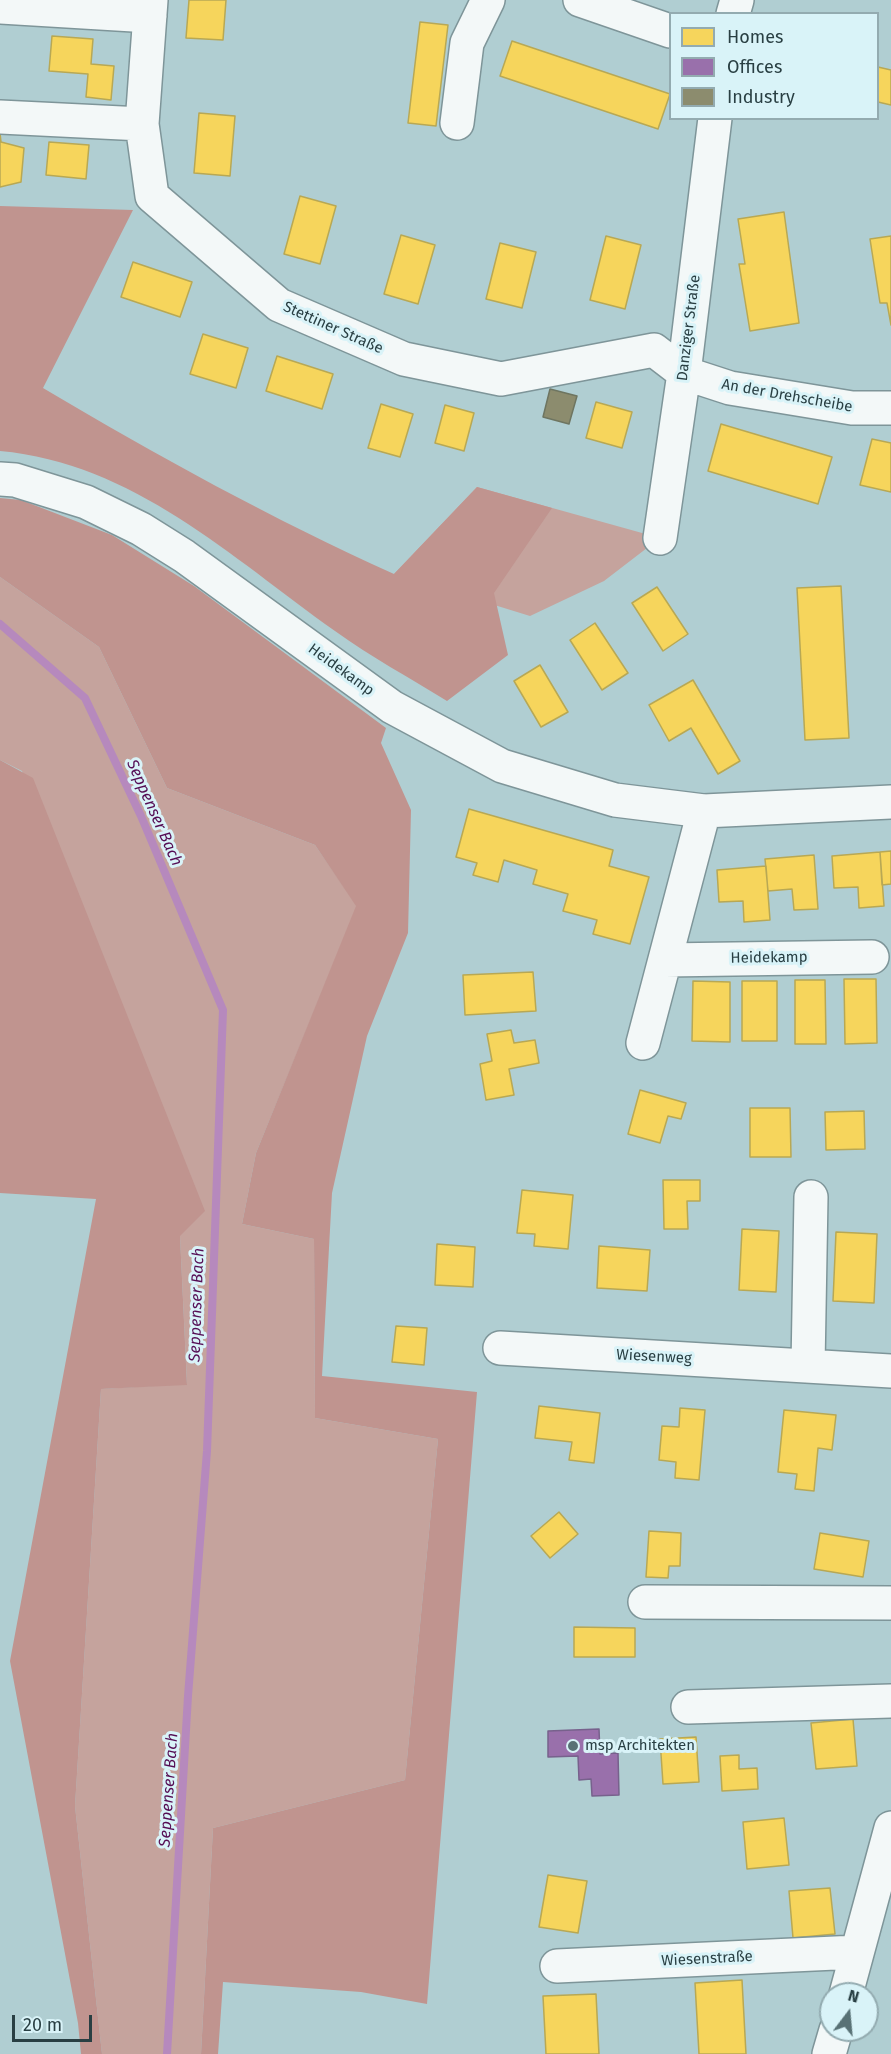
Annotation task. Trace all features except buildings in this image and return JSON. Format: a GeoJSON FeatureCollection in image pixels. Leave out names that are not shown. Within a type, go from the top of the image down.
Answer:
{"type":"FeatureCollection","features":[{"type":"Feature","properties":{"kind":"street"},"geometry":{"type":"LineString","coordinates":[[457,123],[467,43],[488,0]]}},
{"type":"Feature","properties":{"kind":"street"},"geometry":{"type":"LineString","coordinates":[[580,0],[669,31]]}},
{"type":"Feature","properties":{"kind":"street","name":"Stettiner Straße"},"geometry":{"type":"LineString","coordinates":[[0,8],[150,8],[142,124],[152,196],[279,305],[404,359],[501,380],[654,350],[684,373]]}},
{"type":"Feature","properties":{"kind":"street"},"geometry":{"type":"LineString","coordinates":[[0,117],[142,124]]}},
{"type":"Feature","properties":{"kind":"street","name":"Danziger Straße"},"geometry":{"type":"LineString","coordinates":[[660,538],[684,373],[715,120]]}},
{"type":"Feature","properties":{"kind":"street","name":"An der Drehscheibe"},"geometry":{"type":"LineString","coordinates":[[684,373],[730,388],[763,394],[852,408],[891,408]]}},
{"type":"Feature","properties":{"kind":"street","name":"Heidekamp"},"geometry":{"type":"LineString","coordinates":[[0,479],[15,480],[86,502],[141,530],[184,556],[392,707],[502,766],[615,800],[704,811],[891,802]]}},
{"type":"Feature","properties":{"kind":"street"},"geometry":{"type":"LineString","coordinates":[[643,1043],[704,811]]}},
{"type":"Feature","properties":{"kind":"street","name":"Heidekamp"},"geometry":{"type":"LineString","coordinates":[[665,960],[872,957]]}},
{"type":"Feature","properties":{"kind":"street"},"geometry":{"type":"LineString","coordinates":[[808,1366],[811,1197]]}},
{"type":"Feature","properties":{"kind":"street","name":"Wiesenweg"},"geometry":{"type":"LineString","coordinates":[[500,1348],[891,1371]]}},
{"type":"Feature","properties":{"kind":"street"},"geometry":{"type":"LineString","coordinates":[[645,1602],[891,1603]]}},
{"type":"Feature","properties":{"kind":"street"},"geometry":{"type":"LineString","coordinates":[[688,1707],[891,1701]]}},
{"type":"Feature","properties":{"kind":"street"},"geometry":{"type":"LineString","coordinates":[[849,1982],[857,1952],[880,1911],[891,1828]]}},
{"type":"Feature","properties":{"kind":"street","name":"Wiesenstraße"},"geometry":{"type":"LineString","coordinates":[[557,1966],[857,1952]]}},
{"type":"Feature","properties":{"kind":"shaded area"},"geometry":{"type":"Polygon","coordinates":[[[0,206],[133,210],[43,388],[172,462],[304,532],[394,574],[477,487],[552,508],[494,593],[508,655],[447,701],[349,641],[218,545],[137,494],[94,474],[48,459],[0,451],[0,206]]]}},
{"type":"Feature","properties":{"kind":"shaded area"},"geometry":{"type":"Polygon","coordinates":[[[477,487],[660,538],[604,581],[530,616],[394,574],[477,487]]]}},
{"type":"Feature","properties":{"kind":"shaded area"},"geometry":{"type":"Polygon","coordinates":[[[0,498],[21,500],[112,535],[194,586],[386,728],[381,743],[411,810],[408,933],[367,1036],[332,1193],[322,1376],[477,1392],[427,2004],[361,1992],[223,1982],[218,2054],[201,2054],[213,1828],[405,1780],[438,1439],[315,1418],[314,1239],[242,1224],[256,1153],[356,906],[315,845],[167,788],[99,647],[0,577],[0,498]]]}},
{"type":"Feature","properties":{"kind":"shaded area"},"geometry":{"type":"Polygon","coordinates":[[[0,577],[99,647],[167,788],[315,845],[357,906],[256,1153],[242,1224],[314,1239],[315,1418],[438,1439],[405,1780],[213,1828],[201,2054],[102,2054],[75,1806],[101,1389],[187,1384],[180,1236],[22,771],[0,760],[0,577]]]}},
{"type":"Feature","properties":{"kind":"shaded area"},"geometry":{"type":"Polygon","coordinates":[[[0,760],[33,778],[205,1211],[180,1236],[187,1385],[101,1389],[75,1806],[102,2054],[81,2054],[78,2023],[10,1661],[96,1199],[0,1193],[0,760]]]}},
{"type":"Feature","properties":{"kind":"waterway","name":"Seppenser Bach"},"geometry":{"type":"LineString","coordinates":[[0,624],[85,698],[141,816],[223,1010],[207,1451],[188,1696],[167,2054]]}},
{"type":"Feature","properties":{"kind":"place","name":"msp Architekten"},"geometry":{"type":"Point","coordinates":[573,1746]}}]}
